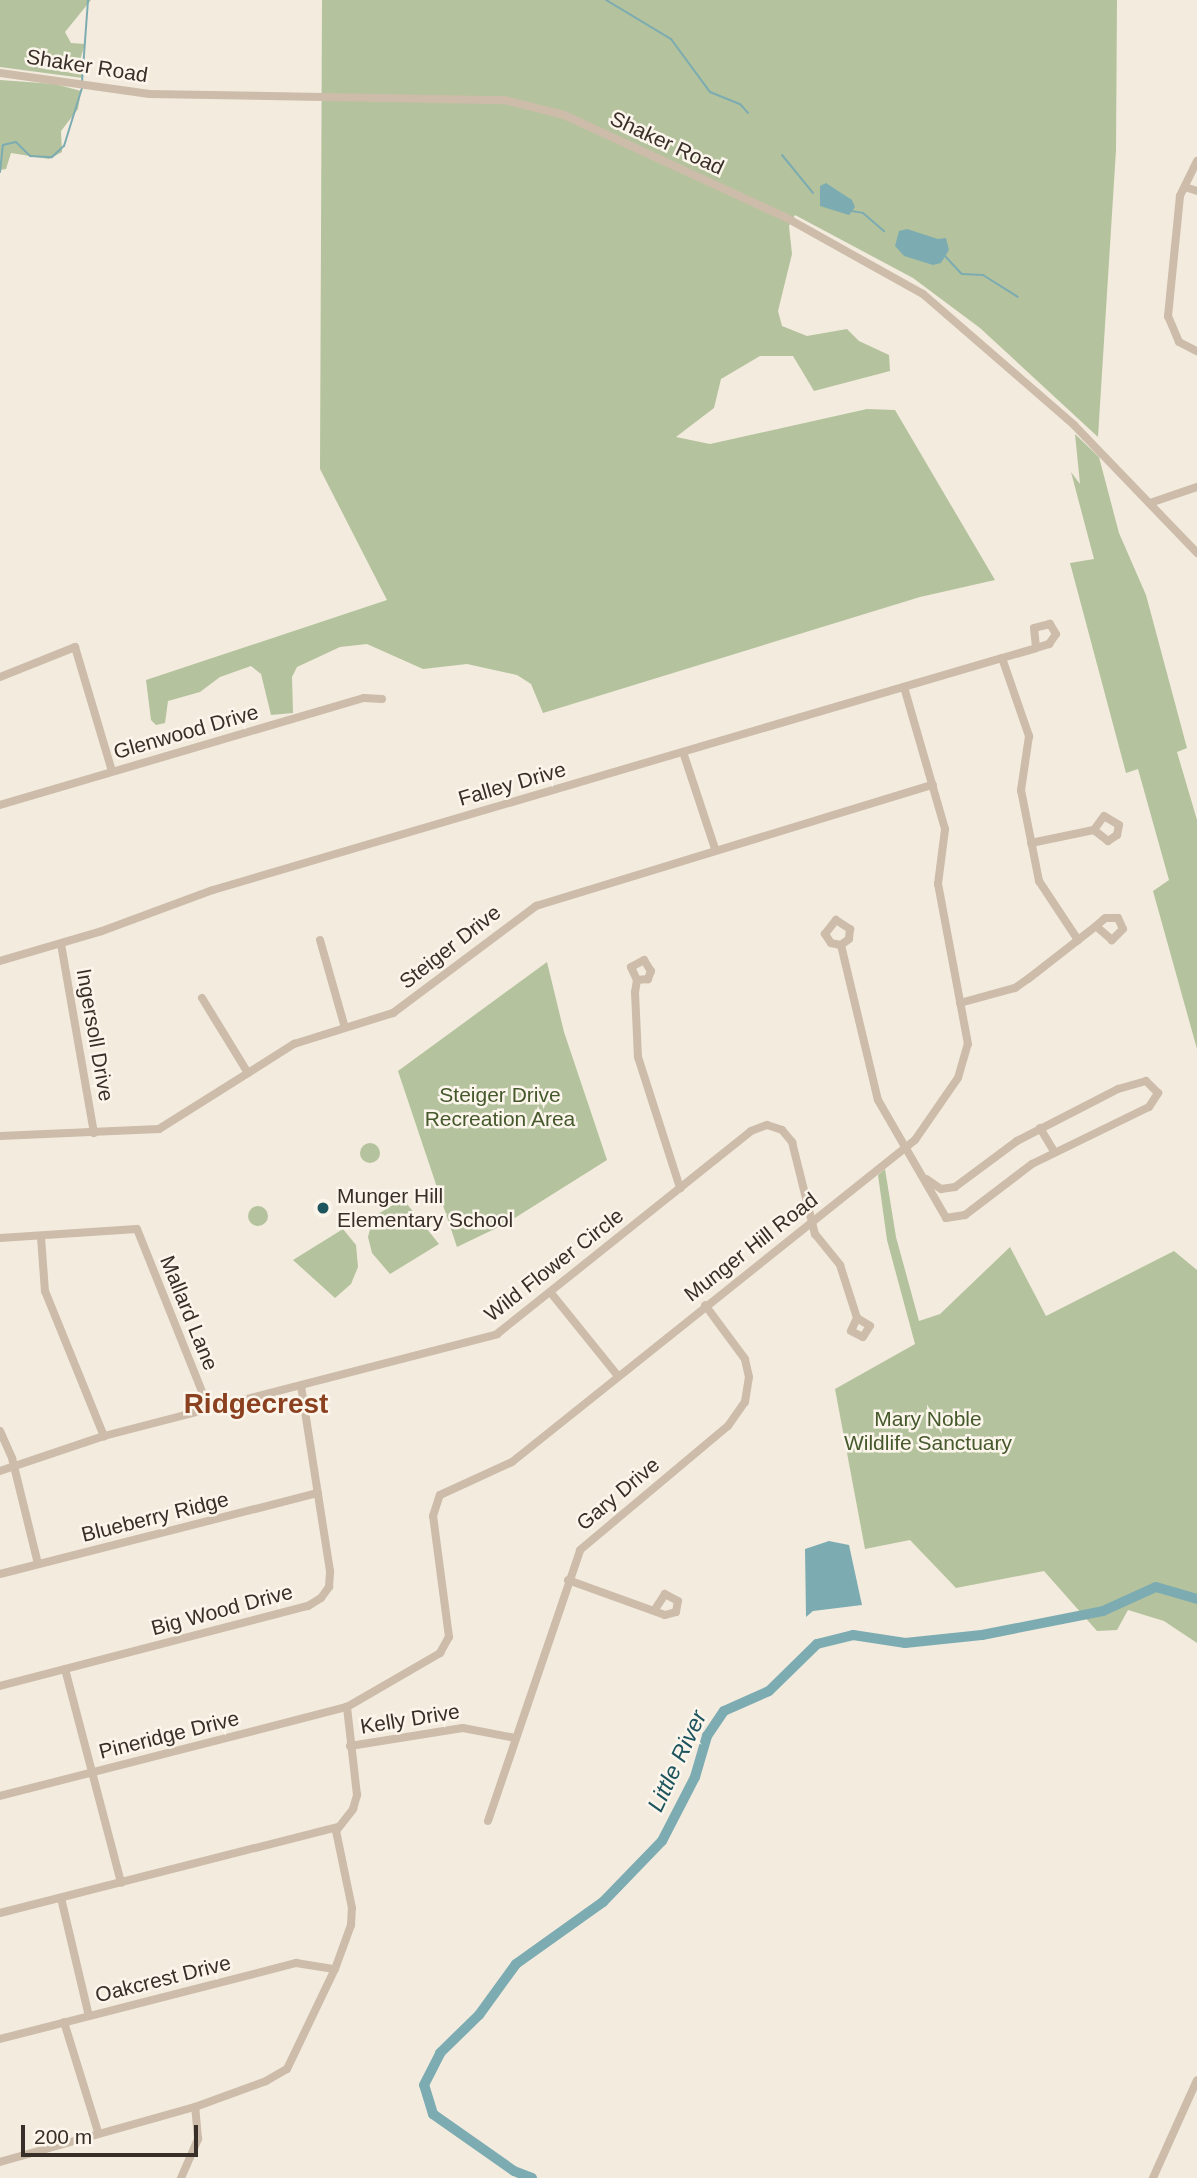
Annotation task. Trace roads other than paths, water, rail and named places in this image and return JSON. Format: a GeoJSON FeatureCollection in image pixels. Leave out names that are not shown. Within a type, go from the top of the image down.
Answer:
{"type":"FeatureCollection","features":[{"type":"Feature","properties":{"kind":"street","name":"Shaker Road"},"geometry":{"type":"LineString","coordinates":[[0,73],[33,74],[83,86],[150,94],[504,100],[564,115],[785,217],[923,294],[1074,425],[1197,553]]}},
{"type":"Feature","properties":{"kind":"street"},"geometry":{"type":"LineString","coordinates":[[1197,161],[1178,211],[1168,316],[1179,342],[1197,351]]}},
{"type":"Feature","properties":{"kind":"street"},"geometry":{"type":"LineString","coordinates":[[1185,187],[1197,191]]}},
{"type":"Feature","properties":{"kind":"street"},"geometry":{"type":"LineString","coordinates":[[1150,503],[1197,487]]}},
{"type":"Feature","properties":{"kind":"street"},"geometry":{"type":"LineString","coordinates":[[0,677],[75,647],[112,771]]}},
{"type":"Feature","properties":{"kind":"street","name":"Falley Drive"},"geometry":{"type":"LineString","coordinates":[[0,961],[61,944],[213,890],[1037,648]]}},
{"type":"Feature","properties":{"kind":"street"},"geometry":{"type":"LineString","coordinates":[[1002,658],[1029,736],[1021,790],[1045,895],[1078,940]]}},
{"type":"Feature","properties":{"kind":"street","name":"Munger Hill Road"},"geometry":{"type":"LineString","coordinates":[[347,1707],[434,1657],[447,1644],[433,1516],[436,1499],[506,1467],[812,1220],[909,1147],[963,1069],[968,1044],[939,894],[946,837],[904,687]]}},
{"type":"Feature","properties":{"kind":"street","name":"Glenwood Drive"},"geometry":{"type":"LineString","coordinates":[[0,805],[364,698],[382,699]]}},
{"type":"Feature","properties":{"kind":"street"},"geometry":{"type":"LineString","coordinates":[[683,752],[715,849]]}},
{"type":"Feature","properties":{"kind":"street","name":"Steiger Drive"},"geometry":{"type":"LineString","coordinates":[[0,1136],[159,1129],[294,1044],[393,1013],[536,906],[715,849],[933,785]]}},
{"type":"Feature","properties":{"kind":"street"},"geometry":{"type":"LineString","coordinates":[[1031,843],[1094,830]]}},
{"type":"Feature","properties":{"kind":"street"},"geometry":{"type":"LineString","coordinates":[[960,1003],[1015,988],[1096,926]]}},
{"type":"Feature","properties":{"kind":"street"},"geometry":{"type":"LineString","coordinates":[[320,940],[345,1028]]}},
{"type":"Feature","properties":{"kind":"street","name":"Ingersoll Drive"},"geometry":{"type":"LineString","coordinates":[[61,944],[94,1133]]}},
{"type":"Feature","properties":{"kind":"street"},"geometry":{"type":"LineString","coordinates":[[841,945],[874,1088],[909,1147],[942,1212],[951,1219],[965,1216],[1054,1151],[1149,1107],[1158,1093],[1152,1084],[1136,1083],[1040,1128],[955,1187],[943,1201],[942,1212]]}},
{"type":"Feature","properties":{"kind":"street"},"geometry":{"type":"LineString","coordinates":[[637,980],[634,1024],[638,1057],[680,1188]]}},
{"type":"Feature","properties":{"kind":"street"},"geometry":{"type":"LineString","coordinates":[[202,998],[248,1073]]}},
{"type":"Feature","properties":{"kind":"street","name":"Wild Flower Circle"},"geometry":{"type":"LineString","coordinates":[[0,1471],[104,1436],[497,1334],[751,1131],[776,1126],[792,1142],[816,1237],[840,1265],[857,1318]]}},
{"type":"Feature","properties":{"kind":"street"},"geometry":{"type":"LineString","coordinates":[[1040,1128],[1054,1151]]}},
{"type":"Feature","properties":{"kind":"street"},"geometry":{"type":"LineString","coordinates":[[926,1179],[941,1189],[955,1187]]}},
{"type":"Feature","properties":{"kind":"street","name":"Mallard Lane"},"geometry":{"type":"LineString","coordinates":[[41,1237],[137,1229],[209,1409]]}},
{"type":"Feature","properties":{"kind":"street"},"geometry":{"type":"LineString","coordinates":[[0,1238],[41,1237],[45,1291],[104,1436]]}},
{"type":"Feature","properties":{"kind":"street"},"geometry":{"type":"LineString","coordinates":[[551,1293],[618,1376]]}},
{"type":"Feature","properties":{"kind":"street","name":"Gary Drive"},"geometry":{"type":"LineString","coordinates":[[488,1821],[575,1560],[594,1534],[727,1426],[742,1408],[749,1383],[745,1359],[705,1306]]}},
{"type":"Feature","properties":{"kind":"street","name":"Big Wood Drive"},"geometry":{"type":"LineString","coordinates":[[0,1686],[316,1603],[325,1594],[330,1579],[301,1385]]}},
{"type":"Feature","properties":{"kind":"street"},"geometry":{"type":"LineString","coordinates":[[0,1431],[14,1466],[38,1564]]}},
{"type":"Feature","properties":{"kind":"street","name":"Blueberry Ridge"},"geometry":{"type":"LineString","coordinates":[[0,1574],[318,1493]]}},
{"type":"Feature","properties":{"kind":"street"},"geometry":{"type":"LineString","coordinates":[[568,1580],[654,1611]]}},
{"type":"Feature","properties":{"kind":"street"},"geometry":{"type":"LineString","coordinates":[[65,1669],[121,1883]]}},
{"type":"Feature","properties":{"kind":"street"},"geometry":{"type":"LineString","coordinates":[[0,1913],[337,1827],[356,1802],[347,1707]]}},
{"type":"Feature","properties":{"kind":"street","name":"Pineridge Drive"},"geometry":{"type":"LineString","coordinates":[[0,1796],[347,1707]]}},
{"type":"Feature","properties":{"kind":"street","name":"Kelly Drive"},"geometry":{"type":"LineString","coordinates":[[350,1746],[473,1727],[515,1738]]}},
{"type":"Feature","properties":{"kind":"street"},"geometry":{"type":"LineString","coordinates":[[0,2162],[98,2132],[195,2107],[283,2073],[335,1969],[350,1928],[352,1908],[337,1827]]}},
{"type":"Feature","properties":{"kind":"street"},"geometry":{"type":"LineString","coordinates":[[61,1898],[89,2016]]}},
{"type":"Feature","properties":{"kind":"street","name":"Oakcrest Drive"},"geometry":{"type":"LineString","coordinates":[[0,2039],[296,1963],[335,1969]]}},
{"type":"Feature","properties":{"kind":"street"},"geometry":{"type":"LineString","coordinates":[[64,2022],[98,2132]]}},
{"type":"Feature","properties":{"kind":"street"},"geometry":{"type":"LineString","coordinates":[[1153,2178],[1197,2080]]}},
{"type":"Feature","properties":{"kind":"street"},"geometry":{"type":"LineString","coordinates":[[181,2178],[198,2139],[195,2107]]}},
{"type":"Feature","properties":{"kind":"water"},"geometry":{"type":"Polygon","coordinates":[[[826,183],[852,200],[855,207],[849,215],[820,206],[820,186],[826,183]]]}},
{"type":"Feature","properties":{"kind":"water"},"geometry":{"type":"Polygon","coordinates":[[[907,229],[938,239],[946,238],[949,250],[941,263],[933,265],[904,256],[895,246],[899,231],[907,229]]]}},
{"type":"Feature","properties":{"kind":"water"},"geometry":{"type":"Polygon","coordinates":[[[829,1541],[849,1545],[862,1605],[813,1611],[806,1617],[805,1549],[829,1541]]]}},
{"type":"Feature","properties":{"kind":"waterway"},"geometry":{"type":"LineString","coordinates":[[82,82],[88,0]]}},
{"type":"Feature","properties":{"kind":"waterway"},"geometry":{"type":"LineString","coordinates":[[606,0],[671,39],[710,92],[740,104],[748,113]]}},
{"type":"Feature","properties":{"kind":"waterway"},"geometry":{"type":"LineString","coordinates":[[0,172],[3,145],[16,142],[30,156],[52,157],[64,146],[82,88]]}},
{"type":"Feature","properties":{"kind":"waterway"},"geometry":{"type":"LineString","coordinates":[[782,155],[813,193]]}},
{"type":"Feature","properties":{"kind":"waterway"},"geometry":{"type":"LineString","coordinates":[[851,211],[863,213],[884,231]]}},
{"type":"Feature","properties":{"kind":"waterway"},"geometry":{"type":"LineString","coordinates":[[944,255],[962,274],[983,275],[1018,297]]}},
{"type":"Feature","properties":{"kind":"waterway","name":"Little River"},"geometry":{"type":"LineString","coordinates":[[532,2178],[514,2171],[433,2114],[424,2085],[440,2053],[479,2015],[516,1964],[603,1902],[662,1841],[695,1777],[707,1736],[724,1711],[769,1691],[817,1644],[853,1635],[905,1643],[982,1635],[1103,1611],[1156,1587],[1197,1599]]}},
{"type":"Feature","properties":{"kind":"place","name":"Munger Hill Elementary School"},"geometry":{"type":"Point","coordinates":[323,1208]}},
{"type":"Feature","properties":{"kind":"district","name":"Ridgecrest"},"geometry":{"type":"Point","coordinates":[256,1404]}},
{"type":"Feature","properties":{"kind":"park label","name":"Steiger Drive Recreation Area"},"geometry":{"type":"Point","coordinates":[500,1107]}},
{"type":"Feature","properties":{"kind":"park label","name":"Mary Noble Wildlife Sanctuary"},"geometry":{"type":"Point","coordinates":[928,1431]}}]}
